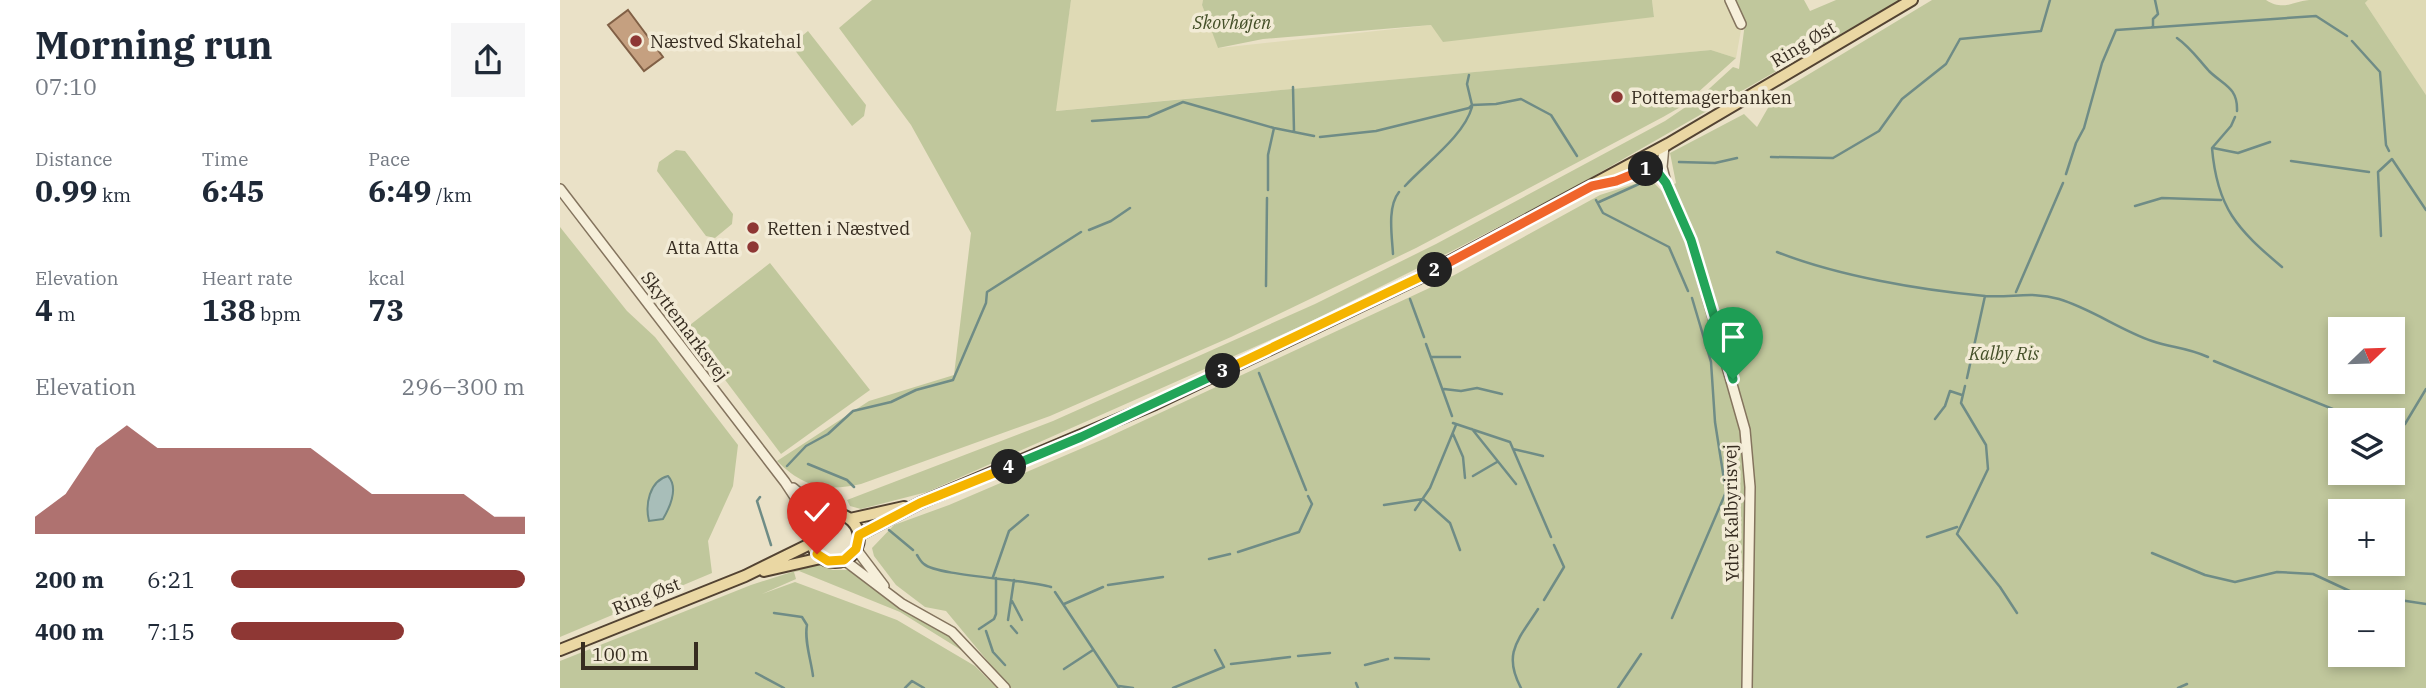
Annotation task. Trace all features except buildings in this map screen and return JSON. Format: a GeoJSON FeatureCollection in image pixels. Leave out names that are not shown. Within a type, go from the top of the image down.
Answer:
{"type":"FeatureCollection","features":[{"type":"Feature","properties":{"kind":"main road","name":"Ring Øst"},"geometry":{"type":"LineString","coordinates":[[859,535],[920,503],[1155,404],[1418,279],[1664,146],[1912,0]]}},
{"type":"Feature","properties":{"kind":"main road","name":"Ring Øst"},"geometry":{"type":"LineString","coordinates":[[850,519],[920,503]]}},
{"type":"Feature","properties":{"kind":"main road"},"geometry":{"type":"LineString","coordinates":[[839,514],[850,519],[859,535],[856,549],[844,560],[828,561],[821,558],[812,543],[814,526],[827,516],[839,514]]}},
{"type":"Feature","properties":{"kind":"main road","name":"Ring Øst"},"geometry":{"type":"LineString","coordinates":[[560,650],[745,576],[812,543]]}},
{"type":"Feature","properties":{"kind":"main road","name":"Ring Øst"},"geometry":{"type":"LineString","coordinates":[[745,576],[821,558]]}},
{"type":"Feature","properties":{"kind":"street"},"geometry":{"type":"LineString","coordinates":[[1730,0],[1741,23]]}},
{"type":"Feature","properties":{"kind":"street","name":"Ydre Kalbyrisvej"},"geometry":{"type":"LineString","coordinates":[[1664,146],[1662,167],[1666,183],[1691,240],[1730,368],[1745,430],[1750,487],[1747,688]]}},
{"type":"Feature","properties":{"kind":"street"},"geometry":{"type":"LineString","coordinates":[[1592,186],[1616,181],[1647,169],[1656,170],[1666,183]]}},
{"type":"Feature","properties":{"kind":"street","name":"Skyttemarksvej"},"geometry":{"type":"LineString","coordinates":[[560,189],[785,482],[814,526]]}},
{"type":"Feature","properties":{"kind":"street","name":"Skyttemarksvej"},"geometry":{"type":"LineString","coordinates":[[785,482],[827,516]]}},
{"type":"Feature","properties":{"kind":"street"},"geometry":{"type":"LineString","coordinates":[[856,549],[889,593]]}},
{"type":"Feature","properties":{"kind":"street"},"geometry":{"type":"LineString","coordinates":[[844,560],[889,593],[952,632],[1005,688]]}},
{"type":"Feature","properties":{"kind":"shaded area"},"geometry":{"type":"Polygon","coordinates":[[[1071,0],[1203,0],[1202,5],[1219,48],[1431,25],[1654,16],[1652,0],[1727,0],[1741,30],[1736,58],[1711,50],[1055,111],[1071,0]]]}},
{"type":"Feature","properties":{"kind":"shaded area"},"geometry":{"type":"Polygon","coordinates":[[[2368,0],[2426,0],[2426,95],[2365,3],[2368,0]]]}},
{"type":"Feature","properties":{"kind":"green space"},"geometry":{"type":"Polygon","coordinates":[[[872,0],[1071,0],[1056,111],[1711,50],[1736,58],[1684,105],[1663,117],[1416,248],[1231,337],[1050,416],[861,484],[826,487],[796,477],[777,461],[869,401],[954,375],[971,233],[911,125],[839,28],[872,0]]]}},
{"type":"Feature","properties":{"kind":"green space","name":"Skovhøjen"},"geometry":{"type":"Polygon","coordinates":[[[1203,0],[1652,0],[1654,17],[1443,42],[1431,25],[1263,39],[1218,48],[1202,5],[1203,0]]]}},
{"type":"Feature","properties":{"kind":"green space"},"geometry":{"type":"Polygon","coordinates":[[[1735,0],[1804,0],[1810,11],[1836,0],[1900,0],[1571,189],[1304,325],[927,492],[861,509],[850,506],[847,500],[1053,421],[1315,304],[1436,244],[1665,121],[1699,98],[1733,67],[1739,69],[1745,23],[1735,0]]]}},
{"type":"Feature","properties":{"kind":"green space","name":"Kalby Ris"},"geometry":{"type":"Polygon","coordinates":[[[1932,0],[2266,0],[2283,5],[2309,0],[2368,0],[2365,3],[2426,95],[2426,688],[1010,688],[946,611],[925,607],[896,585],[874,556],[872,548],[894,525],[949,505],[1106,438],[1438,284],[1600,195],[1650,179],[1663,192],[1676,183],[1670,153],[1744,114],[1757,127],[1776,94],[1932,0]]]}},
{"type":"Feature","properties":{"kind":"green space"},"geometry":{"type":"Polygon","coordinates":[[[808,31],[866,105],[864,116],[852,126],[791,45],[808,31]]]}},
{"type":"Feature","properties":{"kind":"green space"},"geometry":{"type":"Polygon","coordinates":[[[676,150],[685,151],[733,214],[732,224],[715,238],[706,236],[657,171],[659,162],[676,150]]]}},
{"type":"Feature","properties":{"kind":"green space"},"geometry":{"type":"Polygon","coordinates":[[[560,227],[627,311],[655,337],[738,445],[733,486],[708,541],[712,573],[560,637],[560,227]]]}},
{"type":"Feature","properties":{"kind":"green space"},"geometry":{"type":"Polygon","coordinates":[[[770,263],[870,390],[781,454],[686,328],[770,263]]]}},
{"type":"Feature","properties":{"kind":"green space"},"geometry":{"type":"Polygon","coordinates":[[[817,564],[833,570],[849,570],[900,609],[949,636],[966,653],[900,612],[799,571],[794,572],[796,579],[762,594],[795,582],[897,620],[975,666],[997,688],[560,688],[560,661],[751,585],[817,564]]]}},
{"type":"Feature","properties":{"kind":"water"},"geometry":{"type":"Polygon","coordinates":[[[668,476],[673,492],[668,509],[663,519],[649,521],[650,494],[656,483],[668,476]]]}},
{"type":"Feature","properties":{"kind":"waterway"},"geometry":{"type":"LineString","coordinates":[[1771,157],[1833,158],[1879,131],[1902,99],[1946,64],[1960,39],[2041,31],[2050,0]]}},
{"type":"Feature","properties":{"kind":"waterway"},"geometry":{"type":"LineString","coordinates":[[2153,27],[2153,19],[2158,14],[2155,0]]}},
{"type":"Feature","properties":{"kind":"waterway"},"geometry":{"type":"LineString","coordinates":[[2066,174],[2084,128],[2102,63],[2116,30],[2316,16],[2347,36]]}},
{"type":"Feature","properties":{"kind":"waterway"},"geometry":{"type":"LineString","coordinates":[[2177,38],[2229,87],[2235,97],[2237,111]]}},
{"type":"Feature","properties":{"kind":"waterway"},"geometry":{"type":"LineString","coordinates":[[2352,41],[2380,72],[2386,145],[2389,151]]}},
{"type":"Feature","properties":{"kind":"waterway"},"geometry":{"type":"LineString","coordinates":[[1469,75],[1467,84],[1472,105],[1521,99],[1551,115],[1577,156]]}},
{"type":"Feature","properties":{"kind":"waterway"},"geometry":{"type":"LineString","coordinates":[[1293,87],[1294,131]]}},
{"type":"Feature","properties":{"kind":"waterway"},"geometry":{"type":"LineString","coordinates":[[1092,121],[1148,117],[1183,102],[1274,128],[1314,136]]}},
{"type":"Feature","properties":{"kind":"waterway"},"geometry":{"type":"LineString","coordinates":[[1320,137],[1376,131],[1469,108],[1472,105]]}},
{"type":"Feature","properties":{"kind":"waterway"},"geometry":{"type":"LineString","coordinates":[[1405,186],[1453,139],[1468,118],[1472,107]]}},
{"type":"Feature","properties":{"kind":"waterway"},"geometry":{"type":"LineString","coordinates":[[2235,117],[2231,126],[2212,148],[2219,187],[2224,202],[2241,228],[2282,267]]}},
{"type":"Feature","properties":{"kind":"waterway"},"geometry":{"type":"LineString","coordinates":[[1268,190],[1268,155],[1274,128]]}},
{"type":"Feature","properties":{"kind":"waterway"},"geometry":{"type":"LineString","coordinates":[[2213,148],[2238,153],[2270,142]]}},
{"type":"Feature","properties":{"kind":"waterway"},"geometry":{"type":"LineString","coordinates":[[1679,162],[1715,163],[1737,158]]}},
{"type":"Feature","properties":{"kind":"waterway"},"geometry":{"type":"LineString","coordinates":[[2381,236],[2378,172],[2392,159],[2426,210]]}},
{"type":"Feature","properties":{"kind":"waterway"},"geometry":{"type":"LineString","coordinates":[[2291,161],[2369,172]]}},
{"type":"Feature","properties":{"kind":"waterway"},"geometry":{"type":"LineString","coordinates":[[2016,292],[2063,183]]}},
{"type":"Feature","properties":{"kind":"waterway"},"geometry":{"type":"LineString","coordinates":[[1599,202],[1639,184]]}},
{"type":"Feature","properties":{"kind":"waterway"},"geometry":{"type":"LineString","coordinates":[[1393,254],[1392,213],[1399,192]]}},
{"type":"Feature","properties":{"kind":"waterway"},"geometry":{"type":"LineString","coordinates":[[1266,286],[1267,198]]}},
{"type":"Feature","properties":{"kind":"waterway"},"geometry":{"type":"LineString","coordinates":[[2135,206],[2162,198],[2221,200]]}},
{"type":"Feature","properties":{"kind":"waterway"},"geometry":{"type":"LineString","coordinates":[[1596,200],[1603,213],[1669,247],[1688,291]]}},
{"type":"Feature","properties":{"kind":"waterway"},"geometry":{"type":"LineString","coordinates":[[1089,230],[1111,221],[1130,208]]}},
{"type":"Feature","properties":{"kind":"waterway"},"geometry":{"type":"LineString","coordinates":[[787,466],[806,446],[828,434],[853,411],[891,402],[916,390],[953,380],[986,303],[987,292],[1081,232]]}},
{"type":"Feature","properties":{"kind":"waterway"},"geometry":{"type":"LineString","coordinates":[[1777,252],[1852,275],[1907,286],[1985,296],[2031,295],[2059,299],[2140,336],[2208,357]]}},
{"type":"Feature","properties":{"kind":"waterway"},"geometry":{"type":"LineString","coordinates":[[1967,378],[1985,296]]}},
{"type":"Feature","properties":{"kind":"waterway"},"geometry":{"type":"LineString","coordinates":[[1672,618],[1726,492],[1715,422],[1711,362],[1692,298]]}},
{"type":"Feature","properties":{"kind":"waterway"},"geometry":{"type":"LineString","coordinates":[[1410,299],[1424,337]]}},
{"type":"Feature","properties":{"kind":"waterway"},"geometry":{"type":"LineString","coordinates":[[1426,344],[1452,416]]}},
{"type":"Feature","properties":{"kind":"waterway"},"geometry":{"type":"LineString","coordinates":[[1432,357],[1460,357]]}},
{"type":"Feature","properties":{"kind":"waterway"},"geometry":{"type":"LineString","coordinates":[[2214,361],[2330,408]]}},
{"type":"Feature","properties":{"kind":"waterway"},"geometry":{"type":"LineString","coordinates":[[1259,373],[1306,490]]}},
{"type":"Feature","properties":{"kind":"waterway"},"geometry":{"type":"LineString","coordinates":[[1965,386],[1961,403],[1986,445],[1988,469],[1957,534],[2000,587],[2017,613]]}},
{"type":"Feature","properties":{"kind":"waterway"},"geometry":{"type":"LineString","coordinates":[[1444,389],[1461,391],[1477,388],[1502,394]]}},
{"type":"Feature","properties":{"kind":"waterway"},"geometry":{"type":"LineString","coordinates":[[2405,424],[2426,389]]}},
{"type":"Feature","properties":{"kind":"waterway"},"geometry":{"type":"LineString","coordinates":[[1935,419],[1945,406],[1950,391],[1962,395]]}},
{"type":"Feature","properties":{"kind":"waterway"},"geometry":{"type":"LineString","coordinates":[[1453,423],[1510,442],[1551,537]]}},
{"type":"Feature","properties":{"kind":"waterway"},"geometry":{"type":"LineString","coordinates":[[1415,510],[1430,488],[1456,425]]}},
{"type":"Feature","properties":{"kind":"waterway"},"geometry":{"type":"LineString","coordinates":[[1472,429],[1516,484]]}},
{"type":"Feature","properties":{"kind":"waterway"},"geometry":{"type":"LineString","coordinates":[[1453,434],[1463,457],[1465,478]]}},
{"type":"Feature","properties":{"kind":"waterway"},"geometry":{"type":"LineString","coordinates":[[1513,449],[1543,456]]}},
{"type":"Feature","properties":{"kind":"waterway"},"geometry":{"type":"LineString","coordinates":[[1473,476],[1497,462]]}},
{"type":"Feature","properties":{"kind":"waterway"},"geometry":{"type":"LineString","coordinates":[[808,464],[847,480],[854,487]]}},
{"type":"Feature","properties":{"kind":"waterway"},"geometry":{"type":"LineString","coordinates":[[1238,552],[1299,532],[1312,504],[1308,496]]}},
{"type":"Feature","properties":{"kind":"waterway"},"geometry":{"type":"LineString","coordinates":[[760,497],[757,501],[771,545]]}},
{"type":"Feature","properties":{"kind":"waterway"},"geometry":{"type":"LineString","coordinates":[[1384,505],[1423,499],[1450,523],[1460,550]]}},
{"type":"Feature","properties":{"kind":"waterway"},"geometry":{"type":"LineString","coordinates":[[993,577],[1009,531],[1028,515]]}},
{"type":"Feature","properties":{"kind":"waterway"},"geometry":{"type":"LineString","coordinates":[[1927,537],[1957,527]]}},
{"type":"Feature","properties":{"kind":"waterway"},"geometry":{"type":"LineString","coordinates":[[889,530],[913,550]]}},
{"type":"Feature","properties":{"kind":"waterway"},"geometry":{"type":"LineString","coordinates":[[1544,600],[1564,567],[1554,545]]}},
{"type":"Feature","properties":{"kind":"waterway"},"geometry":{"type":"LineString","coordinates":[[2152,553],[2205,575],[2235,582],[2277,572],[2313,574],[2348,590]]}},
{"type":"Feature","properties":{"kind":"waterway"},"geometry":{"type":"LineString","coordinates":[[1209,559],[1230,554]]}},
{"type":"Feature","properties":{"kind":"waterway"},"geometry":{"type":"LineString","coordinates":[[917,555],[924,564],[946,572],[1051,587]]}},
{"type":"Feature","properties":{"kind":"waterway"},"geometry":{"type":"LineString","coordinates":[[1108,585],[1163,577]]}},
{"type":"Feature","properties":{"kind":"waterway"},"geometry":{"type":"LineString","coordinates":[[979,629],[994,619],[996,614],[996,578]]}},
{"type":"Feature","properties":{"kind":"waterway"},"geometry":{"type":"LineString","coordinates":[[1008,620],[1014,580]]}},
{"type":"Feature","properties":{"kind":"waterway"},"geometry":{"type":"LineString","coordinates":[[1064,604],[1103,587]]}},
{"type":"Feature","properties":{"kind":"waterway"},"geometry":{"type":"LineString","coordinates":[[1055,592],[1119,688]]}},
{"type":"Feature","properties":{"kind":"waterway"},"geometry":{"type":"LineString","coordinates":[[1012,601],[1022,620]]}},
{"type":"Feature","properties":{"kind":"waterway"},"geometry":{"type":"LineString","coordinates":[[2405,601],[2426,604]]}},
{"type":"Feature","properties":{"kind":"waterway"},"geometry":{"type":"LineString","coordinates":[[1521,688],[1515,676],[1513,656],[1519,638],[1538,609]]}},
{"type":"Feature","properties":{"kind":"waterway"},"geometry":{"type":"LineString","coordinates":[[774,613],[802,617],[807,625],[807,644],[813,676]]}},
{"type":"Feature","properties":{"kind":"waterway"},"geometry":{"type":"LineString","coordinates":[[1011,626],[1017,633]]}},
{"type":"Feature","properties":{"kind":"waterway"},"geometry":{"type":"LineString","coordinates":[[986,631],[993,652],[1005,665]]}},
{"type":"Feature","properties":{"kind":"waterway"},"geometry":{"type":"LineString","coordinates":[[1064,669],[1093,650]]}},
{"type":"Feature","properties":{"kind":"waterway"},"geometry":{"type":"LineString","coordinates":[[1173,688],[1224,667],[1215,650]]}},
{"type":"Feature","properties":{"kind":"waterway"},"geometry":{"type":"LineString","coordinates":[[1298,656],[1330,653]]}},
{"type":"Feature","properties":{"kind":"waterway"},"geometry":{"type":"LineString","coordinates":[[1618,688],[1641,654]]}},
{"type":"Feature","properties":{"kind":"waterway"},"geometry":{"type":"LineString","coordinates":[[1231,664],[1290,657]]}},
{"type":"Feature","properties":{"kind":"waterway"},"geometry":{"type":"LineString","coordinates":[[1395,658],[1429,659]]}},
{"type":"Feature","properties":{"kind":"waterway"},"geometry":{"type":"LineString","coordinates":[[1365,665],[1388,659]]}},
{"type":"Feature","properties":{"kind":"waterway"},"geometry":{"type":"LineString","coordinates":[[756,673],[784,688]]}},
{"type":"Feature","properties":{"kind":"waterway"},"geometry":{"type":"LineString","coordinates":[[905,688],[912,681],[924,688]]}},
{"type":"Feature","properties":{"kind":"waterway"},"geometry":{"type":"LineString","coordinates":[[1356,683],[1358,688]]}},
{"type":"Feature","properties":{"kind":"waterway"},"geometry":{"type":"LineString","coordinates":[[2178,688],[2187,684]]}},
{"type":"Feature","properties":{"kind":"waterway"},"geometry":{"type":"LineString","coordinates":[[1119,686],[1133,688]]}},
{"type":"Feature","properties":{"kind":"place","name":"Næstved Skatehal"},"geometry":{"type":"Point","coordinates":[636,41]}},
{"type":"Feature","properties":{"kind":"place","name":"Pottemagerbanken"},"geometry":{"type":"Point","coordinates":[1617,97]}},
{"type":"Feature","properties":{"kind":"place","name":"Retten i Næstved"},"geometry":{"type":"Point","coordinates":[753,228]}},
{"type":"Feature","properties":{"kind":"place","name":"Atta Atta"},"geometry":{"type":"Point","coordinates":[753,247]}},
{"type":"Feature","properties":{"kind":"route"},"geometry":{"type":"LineString","coordinates":[[817,554],[828,561],[844,560],[856,549],[859,535],[920,503],[1155,404],[1418,279],[1592,186],[1616,181],[1647,169],[1656,170],[1666,183],[1691,240],[1733,379]]}}]}
